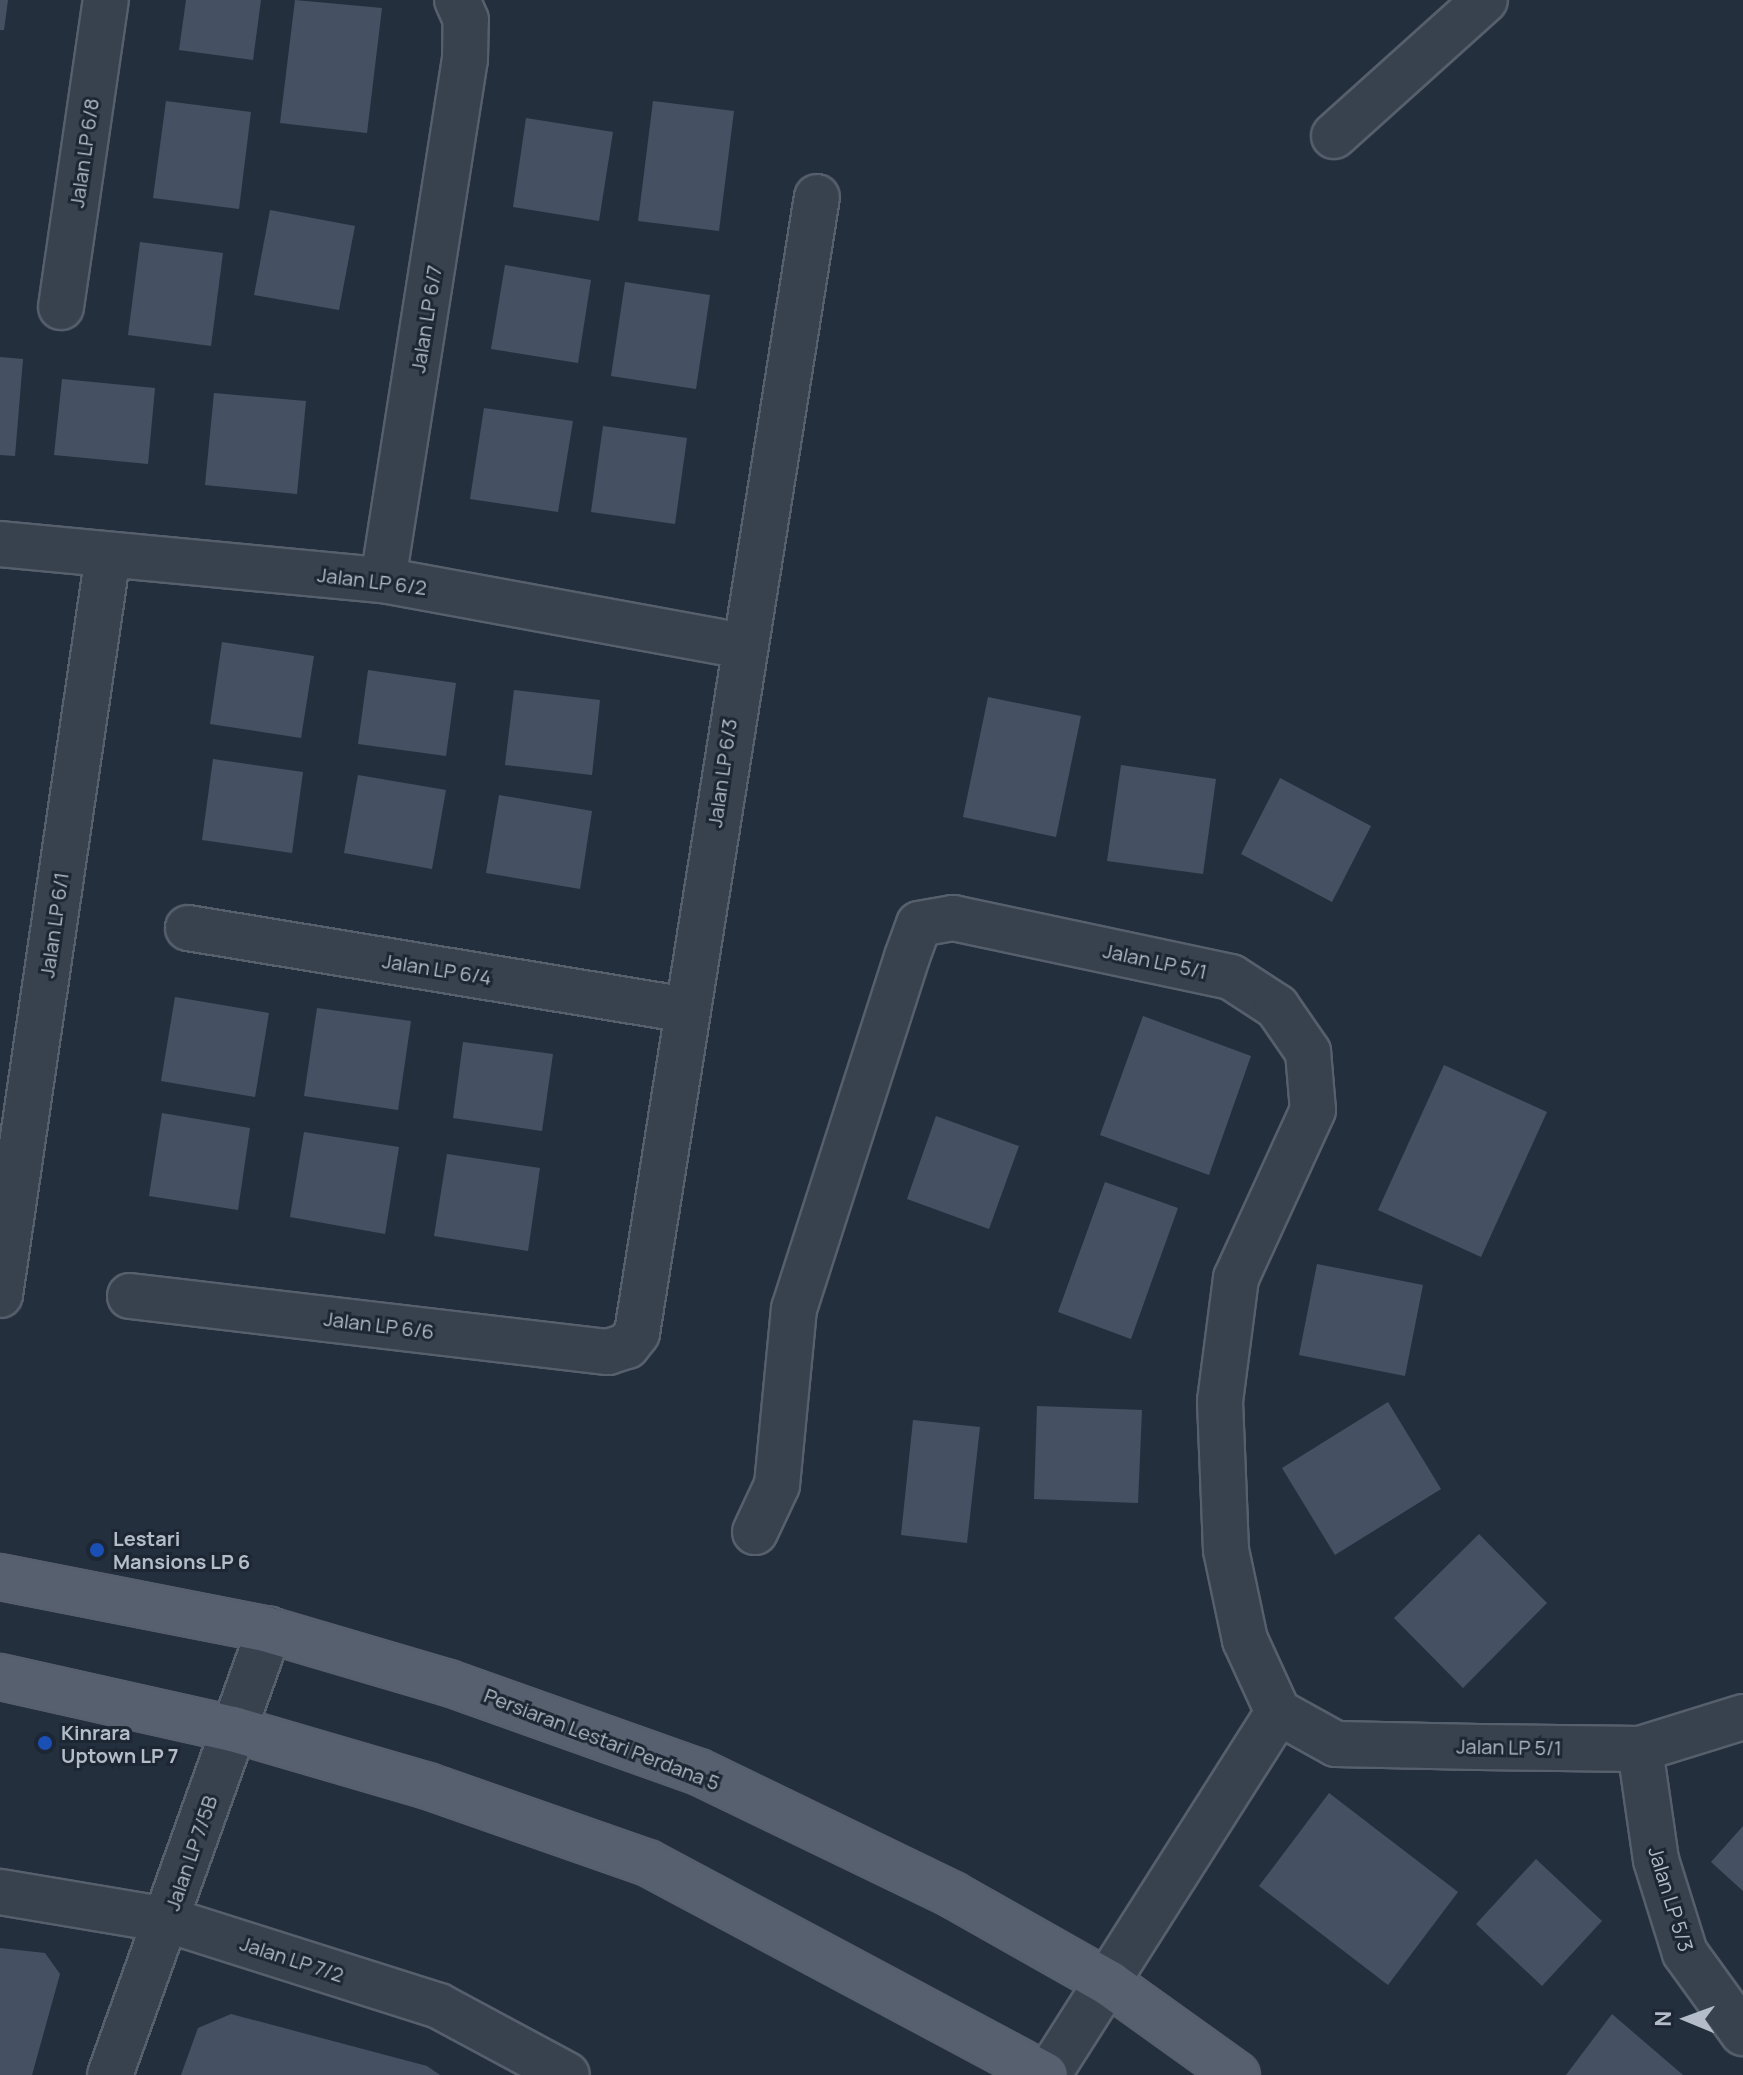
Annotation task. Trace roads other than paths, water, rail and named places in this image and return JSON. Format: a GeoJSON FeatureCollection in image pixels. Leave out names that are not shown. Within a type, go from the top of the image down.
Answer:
{"type":"FeatureCollection","features":[{"type":"Feature","properties":{"kind":"main road","name":"Persiaran Lestari Perdana 5"},"geometry":{"type":"LineString","coordinates":[[0,1577],[269,1630],[449,1683],[699,1772],[953,1895],[1110,1984],[1237,2075]]}},
{"type":"Feature","properties":{"kind":"main road"},"geometry":{"type":"LineString","coordinates":[[0,1677],[233,1729],[428,1786],[648,1863],[1047,2075]]}},
{"type":"Feature","properties":{"kind":"street","name":"Jalan LP 6/8"},"geometry":{"type":"LineString","coordinates":[[61,307],[106,0]]}},
{"type":"Feature","properties":{"kind":"street","name":"Jalan LP 6/7"},"geometry":{"type":"LineString","coordinates":[[383,580],[465,59],[466,20],[457,0]]}},
{"type":"Feature","properties":{"kind":"street"},"geometry":{"type":"LineString","coordinates":[[1334,136],[1485,0]]}},
{"type":"Feature","properties":{"kind":"street","name":"Jalan LP 6/3"},"geometry":{"type":"LineString","coordinates":[[627,1346],[643,1313],[741,646],[817,197]]}},
{"type":"Feature","properties":{"kind":"street","name":"Jalan LP 6/2"},"geometry":{"type":"LineString","coordinates":[[0,544],[383,580],[741,646]]}},
{"type":"Feature","properties":{"kind":"street","name":"Jalan LP 6/1"},"geometry":{"type":"LineString","coordinates":[[0,1295],[108,555]]}},
{"type":"Feature","properties":{"kind":"street","name":"Jalan LP 5/1"},"geometry":{"type":"LineString","coordinates":[[755,1532],[777,1485],[794,1309],[919,924],[953,918],[1231,977],[1277,1007],[1308,1052],[1313,1110],[1236,1278],[1220,1401],[1226,1550],[1245,1640],[1278,1712],[1336,1744],[1640,1749],[1743,1717]]}},
{"type":"Feature","properties":{"kind":"street","name":"Jalan LP 6/4"},"geometry":{"type":"LineString","coordinates":[[188,928],[687,1010]]}},
{"type":"Feature","properties":{"kind":"street","name":"Jalan LP 6/6"},"geometry":{"type":"LineString","coordinates":[[130,1296],[587,1350],[627,1346]]}},
{"type":"Feature","properties":{"kind":"street","name":"Jalan LP 7/5B"},"geometry":{"type":"LineString","coordinates":[[110,2075],[168,1920],[269,1630]]}},
{"type":"Feature","properties":{"kind":"street"},"geometry":{"type":"LineString","coordinates":[[1047,2075],[1110,1984],[1278,1712]]}},
{"type":"Feature","properties":{"kind":"street","name":"Jalan LP 5/3"},"geometry":{"type":"LineString","coordinates":[[1640,1749],[1656,1860],[1685,1953],[1743,2033]]}},
{"type":"Feature","properties":{"kind":"street","name":"Jalan LP 7/2"},"geometry":{"type":"LineString","coordinates":[[0,1892],[168,1920],[439,2006],[567,2075]]}},
{"type":"Feature","properties":{"kind":"place","name":"Lestari Mansions LP 6"},"geometry":{"type":"Point","coordinates":[97,1550]}},
{"type":"Feature","properties":{"kind":"place","name":"Kinrara Uptown LP 7"},"geometry":{"type":"Point","coordinates":[45,1743]}}]}
